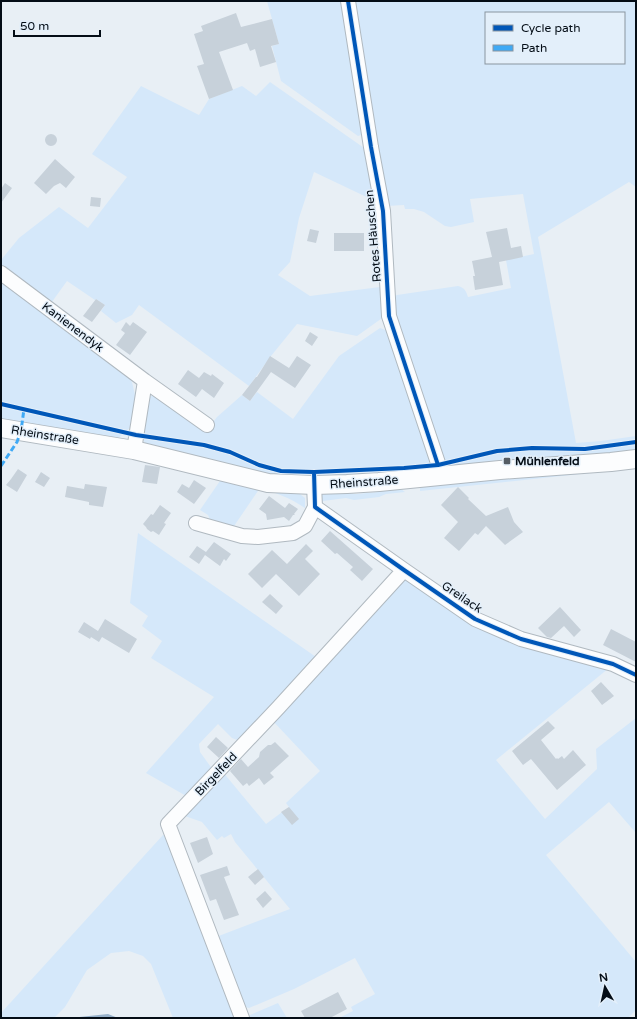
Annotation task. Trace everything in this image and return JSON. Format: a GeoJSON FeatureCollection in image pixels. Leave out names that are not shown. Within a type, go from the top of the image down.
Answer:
{"type":"FeatureCollection","features":[{"type":"Feature","properties":{"kind":"main road","name":"Rheinstraße"},"geometry":{"type":"LineString","coordinates":[[1,428],[134,450],[268,482],[314,485],[373,482],[636,459]]}},
{"type":"Feature","properties":{"kind":"street","name":"Rotes Häuschen"},"geometry":{"type":"LineString","coordinates":[[348,1],[371,147],[383,211],[389,316],[442,475]]}},
{"type":"Feature","properties":{"kind":"street","name":"Kanienendyk"},"geometry":{"type":"LineString","coordinates":[[1,273],[145,381],[207,425]]}},
{"type":"Feature","properties":{"kind":"street"},"geometry":{"type":"LineString","coordinates":[[134,450],[145,381]]}},
{"type":"Feature","properties":{"kind":"street"},"geometry":{"type":"LineString","coordinates":[[196,524],[242,536],[258,537],[293,534],[305,526],[315,507],[314,485]]}},
{"type":"Feature","properties":{"kind":"street","name":"Greilack"},"geometry":{"type":"LineString","coordinates":[[315,507],[475,620],[521,640],[613,664],[636,675]]}},
{"type":"Feature","properties":{"kind":"street","name":"Birgelfeld"},"geometry":{"type":"LineString","coordinates":[[242,1018],[168,824],[278,708],[404,570]]}},
{"type":"Feature","properties":{"kind":"shaded area"},"geometry":{"type":"Polygon","coordinates":[[[267,1],[342,1],[364,134],[358,136],[281,81],[272,46],[279,44],[267,1]]]}},
{"type":"Feature","properties":{"kind":"shaded area"},"geometry":{"type":"Polygon","coordinates":[[[355,1],[636,1],[636,187],[629,182],[538,237],[576,443],[636,436],[636,452],[563,459],[536,457],[499,460],[452,469],[441,458],[399,328],[393,297],[397,295],[458,286],[465,290],[468,297],[511,288],[506,260],[534,254],[523,194],[470,199],[474,222],[451,227],[445,226],[424,212],[414,209],[405,209],[404,205],[386,206],[355,1]]]}},
{"type":"Feature","properties":{"kind":"shaded area"},"geometry":{"type":"Polygon","coordinates":[[[270,82],[367,150],[375,201],[314,172],[299,218],[290,262],[278,275],[310,296],[380,287],[385,316],[357,336],[297,324],[249,386],[139,305],[132,315],[116,323],[101,311],[105,305],[67,281],[49,306],[1,270],[1,260],[19,238],[59,207],[88,228],[127,177],[92,154],[141,86],[199,115],[209,99],[242,86],[256,96],[270,82]]]}},
{"type":"Feature","properties":{"kind":"shaded area"},"geometry":{"type":"Polygon","coordinates":[[[1,277],[121,365],[132,382],[135,395],[131,427],[115,441],[1,422],[1,277]]]}},
{"type":"Feature","properties":{"kind":"shaded area"},"geometry":{"type":"Polygon","coordinates":[[[380,328],[388,331],[431,461],[427,471],[343,479],[274,477],[148,448],[142,438],[148,398],[158,392],[208,429],[217,417],[242,395],[250,401],[257,392],[293,419],[339,356],[380,328]]]}},
{"type":"Feature","properties":{"kind":"shaded area"},"geometry":{"type":"Polygon","coordinates":[[[636,463],[636,468],[420,491],[420,483],[636,463]]]}},
{"type":"Feature","properties":{"kind":"shaded area"},"geometry":{"type":"Polygon","coordinates":[[[222,478],[296,491],[305,498],[305,508],[283,496],[260,488],[232,529],[211,522],[208,515],[200,510],[222,478]]]}},
{"type":"Feature","properties":{"kind":"shaded area"},"geometry":{"type":"Polygon","coordinates":[[[398,487],[405,492],[354,500],[346,498],[323,501],[322,507],[318,495],[325,491],[356,494],[378,492],[398,487]]]}},
{"type":"Feature","properties":{"kind":"shaded area"},"geometry":{"type":"Polygon","coordinates":[[[138,533],[316,657],[240,741],[232,738],[218,724],[199,744],[200,752],[213,770],[188,797],[146,773],[214,697],[151,658],[162,641],[142,626],[148,616],[130,603],[138,533]]]}},
{"type":"Feature","properties":{"kind":"shaded area"},"geometry":{"type":"Polygon","coordinates":[[[403,577],[474,624],[609,668],[496,760],[545,819],[597,769],[596,749],[636,718],[636,833],[609,802],[546,855],[636,962],[636,1010],[628,1018],[339,1018],[353,1011],[351,1007],[375,994],[355,958],[294,989],[249,1008],[242,1006],[216,937],[290,909],[235,842],[231,834],[224,838],[222,836],[217,840],[202,822],[182,815],[222,771],[266,824],[289,807],[286,803],[320,771],[272,720],[403,577]]]}},
{"type":"Feature","properties":{"kind":"shaded area"},"geometry":{"type":"Polygon","coordinates":[[[163,835],[168,836],[236,1018],[173,1018],[151,964],[143,956],[129,951],[111,953],[87,970],[65,1007],[54,1018],[1,1018],[1,1013],[163,835]]]}},
{"type":"Feature","properties":{"kind":"shaded area"},"geometry":{"type":"Polygon","coordinates":[[[278,1003],[287,1018],[247,1018],[250,1015],[278,1003]]]}},
{"type":"Feature","properties":{"kind":"shaded area"},"geometry":{"type":"Polygon","coordinates":[[[108,1014],[118,1018],[70,1018],[108,1014]]]}},
{"type":"Feature","properties":{"kind":"building"},"geometry":{"type":"Polygon","coordinates":[[[236,13],[241,27],[272,19],[279,44],[271,46],[276,62],[260,67],[255,49],[250,51],[247,43],[219,52],[233,90],[209,99],[197,66],[204,64],[194,34],[203,31],[201,26],[236,13]]]}},
{"type":"Feature","properties":{"kind":"building"},"geometry":{"type":"Polygon","coordinates":[[[49,134],[53,134],[57,140],[53,146],[49,146],[45,142],[45,138],[49,134]]]}},
{"type":"Feature","properties":{"kind":"building"},"geometry":{"type":"Polygon","coordinates":[[[55,159],[75,177],[66,188],[60,183],[54,186],[46,194],[34,183],[55,159]]]}},
{"type":"Feature","properties":{"kind":"building"},"geometry":{"type":"Polygon","coordinates":[[[5,183],[12,188],[1,203],[1,189],[5,183]]]}},
{"type":"Feature","properties":{"kind":"building"},"geometry":{"type":"Polygon","coordinates":[[[91,197],[101,198],[100,207],[90,206],[91,197]]]}},
{"type":"Feature","properties":{"kind":"building"},"geometry":{"type":"Polygon","coordinates":[[[507,228],[511,248],[521,246],[523,257],[499,262],[503,285],[475,290],[473,276],[475,276],[472,261],[492,257],[486,232],[507,228]]]}},
{"type":"Feature","properties":{"kind":"building"},"geometry":{"type":"Polygon","coordinates":[[[310,229],[319,231],[316,243],[307,241],[310,229]]]}},
{"type":"Feature","properties":{"kind":"building"},"geometry":{"type":"Polygon","coordinates":[[[334,233],[364,233],[364,251],[334,251],[334,233]]]}},
{"type":"Feature","properties":{"kind":"building"},"geometry":{"type":"Polygon","coordinates":[[[96,299],[105,305],[92,322],[83,316],[96,299]]]}},
{"type":"Feature","properties":{"kind":"building"},"geometry":{"type":"Polygon","coordinates":[[[126,322],[130,326],[133,322],[147,332],[130,355],[116,345],[125,333],[121,330],[126,322]]]}},
{"type":"Feature","properties":{"kind":"building"},"geometry":{"type":"Polygon","coordinates":[[[310,332],[318,337],[312,346],[305,341],[310,332]]]}},
{"type":"Feature","properties":{"kind":"building"},"geometry":{"type":"Polygon","coordinates":[[[270,356],[289,368],[297,356],[311,365],[295,388],[271,372],[250,401],[242,395],[257,377],[270,356]]]}},
{"type":"Feature","properties":{"kind":"building"},"geometry":{"type":"Polygon","coordinates":[[[188,370],[199,378],[204,372],[211,376],[212,374],[224,383],[214,398],[202,389],[196,397],[178,384],[188,370]]]}},
{"type":"Feature","properties":{"kind":"building"},"geometry":{"type":"Polygon","coordinates":[[[145,465],[160,467],[157,484],[142,482],[145,465]]]}},
{"type":"Feature","properties":{"kind":"building"},"geometry":{"type":"Polygon","coordinates":[[[18,469],[27,475],[17,492],[6,485],[18,469]]]}},
{"type":"Feature","properties":{"kind":"building"},"geometry":{"type":"Polygon","coordinates":[[[41,472],[50,478],[44,487],[35,482],[41,472]]]}},
{"type":"Feature","properties":{"kind":"building"},"geometry":{"type":"Polygon","coordinates":[[[194,480],[206,488],[194,504],[177,492],[182,484],[189,488],[194,480]]]}},
{"type":"Feature","properties":{"kind":"building"},"geometry":{"type":"Polygon","coordinates":[[[85,484],[107,487],[103,507],[89,505],[89,502],[65,497],[67,486],[84,489],[85,484]]]}},
{"type":"Feature","properties":{"kind":"building"},"geometry":{"type":"Polygon","coordinates":[[[458,487],[486,516],[508,507],[514,522],[523,532],[505,545],[486,526],[478,535],[475,533],[459,551],[444,538],[458,522],[441,505],[458,487]]]}},
{"type":"Feature","properties":{"kind":"building"},"geometry":{"type":"Polygon","coordinates":[[[269,496],[285,508],[289,503],[298,509],[294,514],[295,515],[293,515],[289,521],[284,517],[267,520],[266,514],[259,509],[269,496]]]}},
{"type":"Feature","properties":{"kind":"building"},"geometry":{"type":"Polygon","coordinates":[[[160,505],[171,513],[164,523],[166,524],[159,535],[153,531],[151,532],[143,524],[151,514],[153,515],[160,505]]]}},
{"type":"Feature","properties":{"kind":"building"},"geometry":{"type":"Polygon","coordinates":[[[330,531],[373,569],[362,581],[350,570],[353,567],[337,553],[335,554],[321,541],[330,531]]]}},
{"type":"Feature","properties":{"kind":"building"},"geometry":{"type":"Polygon","coordinates":[[[214,542],[231,554],[226,561],[224,559],[220,566],[205,555],[199,564],[189,557],[197,546],[206,552],[214,542]]]}},
{"type":"Feature","properties":{"kind":"building"},"geometry":{"type":"Polygon","coordinates":[[[306,544],[313,551],[305,559],[320,574],[299,596],[276,574],[262,588],[248,574],[272,550],[287,564],[306,544]]]}},
{"type":"Feature","properties":{"kind":"building"},"geometry":{"type":"Polygon","coordinates":[[[270,594],[283,606],[276,614],[262,602],[270,594]]]}},
{"type":"Feature","properties":{"kind":"building"},"geometry":{"type":"Polygon","coordinates":[[[560,607],[581,630],[574,637],[564,626],[551,638],[547,637],[538,628],[560,607]]]}},
{"type":"Feature","properties":{"kind":"building"},"geometry":{"type":"Polygon","coordinates":[[[105,619],[137,639],[129,653],[102,637],[99,642],[78,632],[84,622],[98,631],[105,619]]]}},
{"type":"Feature","properties":{"kind":"building"},"geometry":{"type":"Polygon","coordinates":[[[611,629],[636,642],[636,662],[603,645],[611,629]]]}},
{"type":"Feature","properties":{"kind":"building"},"geometry":{"type":"Polygon","coordinates":[[[601,682],[614,696],[602,705],[591,691],[601,682]]]}},
{"type":"Feature","properties":{"kind":"building"},"geometry":{"type":"Polygon","coordinates":[[[548,721],[555,728],[541,740],[556,759],[562,756],[564,759],[573,750],[586,765],[557,790],[531,759],[523,765],[512,751],[548,721]]]}},
{"type":"Feature","properties":{"kind":"building"},"geometry":{"type":"Polygon","coordinates":[[[216,737],[228,748],[219,758],[207,747],[216,737]]]}},
{"type":"Feature","properties":{"kind":"building"},"geometry":{"type":"Polygon","coordinates":[[[275,742],[289,756],[270,773],[274,777],[264,785],[259,778],[249,786],[247,783],[243,786],[230,771],[241,759],[248,767],[259,757],[260,752],[268,745],[275,742]]]}},
{"type":"Feature","properties":{"kind":"building"},"geometry":{"type":"Polygon","coordinates":[[[289,807],[299,819],[292,825],[281,812],[289,807]]]}},
{"type":"Feature","properties":{"kind":"building"},"geometry":{"type":"Polygon","coordinates":[[[207,837],[213,854],[198,863],[190,843],[207,837]]]}},
{"type":"Feature","properties":{"kind":"building"},"geometry":{"type":"Polygon","coordinates":[[[227,866],[230,875],[224,877],[239,915],[224,920],[216,899],[210,901],[200,875],[227,866]]]}},
{"type":"Feature","properties":{"kind":"building"},"geometry":{"type":"Polygon","coordinates":[[[258,869],[264,877],[255,885],[248,877],[258,869]]]}},
{"type":"Feature","properties":{"kind":"building"},"geometry":{"type":"Polygon","coordinates":[[[265,891],[272,899],[263,908],[256,899],[265,891]]]}},
{"type":"Feature","properties":{"kind":"building"},"geometry":{"type":"Polygon","coordinates":[[[338,992],[347,1009],[330,1018],[305,1018],[301,1011],[338,992]]]}},
{"type":"Feature","properties":{"kind":"marked path"},"geometry":{"type":"LineString","coordinates":[[1,466],[17,442],[21,431],[24,409]]}},
{"type":"Feature","properties":{"kind":"cycle path"},"geometry":{"type":"LineString","coordinates":[[348,1],[371,147],[383,211],[389,316],[438,465]]}},
{"type":"Feature","properties":{"kind":"cycle path"},"geometry":{"type":"LineString","coordinates":[[1,404],[136,435],[204,445],[230,452],[259,465],[281,471],[314,472],[404,468],[438,465],[497,451],[532,448],[585,449],[636,442]]}},
{"type":"Feature","properties":{"kind":"cycle path"},"geometry":{"type":"LineString","coordinates":[[314,472],[315,507],[475,619],[521,639],[613,664],[636,675]]}},
{"type":"Feature","properties":{"kind":"place","name":"Mühlenfeld"},"geometry":{"type":"Point","coordinates":[507,461]}}]}
